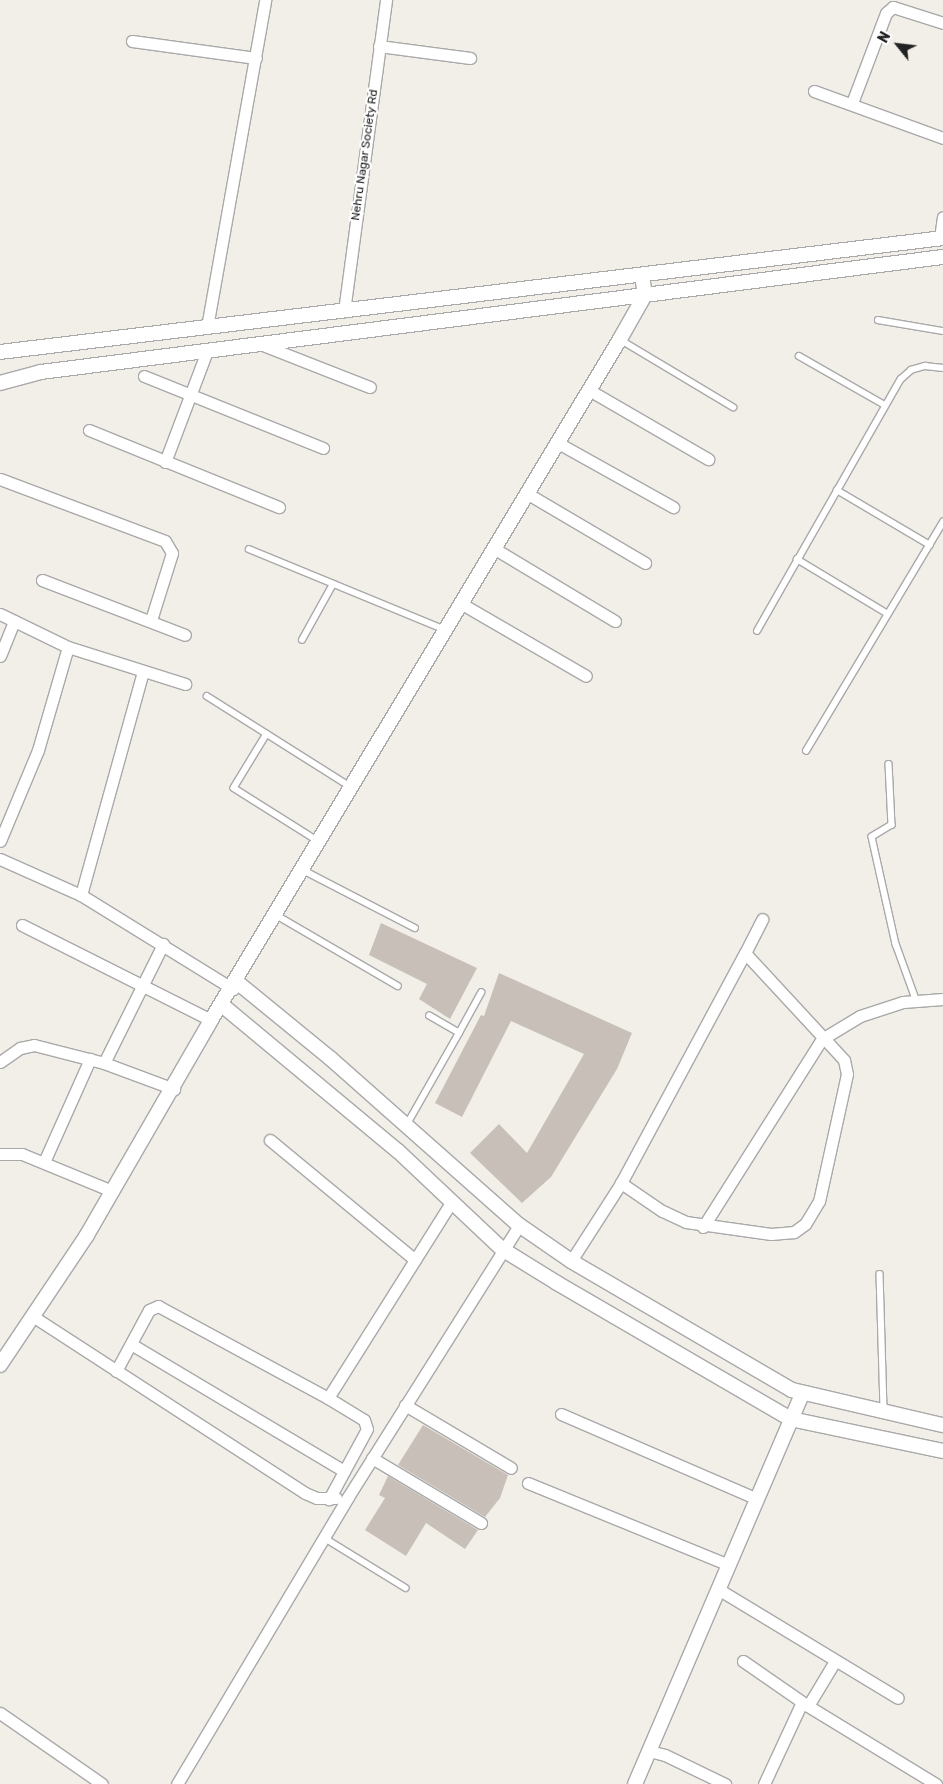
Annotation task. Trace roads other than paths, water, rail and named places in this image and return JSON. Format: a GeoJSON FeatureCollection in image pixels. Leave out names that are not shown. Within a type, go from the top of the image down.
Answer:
{"type":"FeatureCollection","features":[{"type":"Feature","properties":{"kind":"street"},"geometry":{"type":"LineString","coordinates":[[207,327],[265,0]]}},
{"type":"Feature","properties":{"kind":"street","name":"Nehru Nagar Society Rd"},"geometry":{"type":"LineString","coordinates":[[344,310],[386,0]]}},
{"type":"Feature","properties":{"kind":"street"},"geometry":{"type":"LineString","coordinates":[[852,103],[886,13],[893,7],[943,23]]}},
{"type":"Feature","properties":{"kind":"street"},"geometry":{"type":"LineString","coordinates":[[132,41],[256,58]]}},
{"type":"Feature","properties":{"kind":"street"},"geometry":{"type":"LineString","coordinates":[[379,46],[470,58]]}},
{"type":"Feature","properties":{"kind":"street"},"geometry":{"type":"LineString","coordinates":[[814,91],[852,103],[943,138]]}},
{"type":"Feature","properties":{"kind":"street"},"geometry":{"type":"LineString","coordinates":[[0,352],[941,238],[943,217]]}},
{"type":"Feature","properties":{"kind":"street"},"geometry":{"type":"LineString","coordinates":[[0,383],[41,372],[943,257]]}},
{"type":"Feature","properties":{"kind":"street"},"geometry":{"type":"LineString","coordinates":[[0,1365],[34,1317],[112,1191],[174,1088],[212,1020],[235,985],[620,339],[645,295],[642,274]]}},
{"type":"Feature","properties":{"kind":"street"},"geometry":{"type":"LineString","coordinates":[[260,344],[370,387]]}},
{"type":"Feature","properties":{"kind":"street"},"geometry":{"type":"LineString","coordinates":[[165,462],[207,351]]}},
{"type":"Feature","properties":{"kind":"street"},"geometry":{"type":"LineString","coordinates":[[144,376],[323,448]]}},
{"type":"Feature","properties":{"kind":"street"},"geometry":{"type":"LineString","coordinates":[[589,390],[708,459]]}},
{"type":"Feature","properties":{"kind":"street"},"geometry":{"type":"LineString","coordinates":[[89,430],[280,507]]}},
{"type":"Feature","properties":{"kind":"street"},"geometry":{"type":"LineString","coordinates":[[558,443],[672,507]]}},
{"type":"Feature","properties":{"kind":"street"},"geometry":{"type":"LineString","coordinates":[[0,479],[165,541],[172,553],[151,620]]}},
{"type":"Feature","properties":{"kind":"street"},"geometry":{"type":"LineString","coordinates":[[528,494],[645,563]]}},
{"type":"Feature","properties":{"kind":"street"},"geometry":{"type":"LineString","coordinates":[[495,549],[614,621]]}},
{"type":"Feature","properties":{"kind":"street"},"geometry":{"type":"LineString","coordinates":[[42,580],[151,620],[185,635]]}},
{"type":"Feature","properties":{"kind":"street"},"geometry":{"type":"LineString","coordinates":[[462,604],[586,676]]}},
{"type":"Feature","properties":{"kind":"street"},"geometry":{"type":"LineString","coordinates":[[0,614],[68,647],[185,684]]}},
{"type":"Feature","properties":{"kind":"street"},"geometry":{"type":"LineString","coordinates":[[0,656],[14,622]]}},
{"type":"Feature","properties":{"kind":"street"},"geometry":{"type":"LineString","coordinates":[[0,841],[38,750],[68,647]]}},
{"type":"Feature","properties":{"kind":"street"},"geometry":{"type":"LineString","coordinates":[[81,895],[144,671]]}},
{"type":"Feature","properties":{"kind":"street"},"geometry":{"type":"LineString","coordinates":[[0,859],[81,895],[235,985],[406,1126],[519,1225],[571,1260],[775,1382],[802,1394],[943,1425]]}},
{"type":"Feature","properties":{"kind":"street"},"geometry":{"type":"LineString","coordinates":[[571,1260],[620,1183],[762,919]]}},
{"type":"Feature","properties":{"kind":"street"},"geometry":{"type":"LineString","coordinates":[[22,926],[212,1020]]}},
{"type":"Feature","properties":{"kind":"street"},"geometry":{"type":"LineString","coordinates":[[104,1063],[141,984],[163,944]]}},
{"type":"Feature","properties":{"kind":"street"},"geometry":{"type":"LineString","coordinates":[[620,1183],[662,1211],[703,1227],[770,1234],[794,1232],[805,1224],[823,1188],[847,1074],[844,1060],[822,1039],[745,953]]}},
{"type":"Feature","properties":{"kind":"street"},"geometry":{"type":"LineString","coordinates":[[703,1227],[822,1039],[860,1016],[903,1002],[943,999]]}},
{"type":"Feature","properties":{"kind":"street"},"geometry":{"type":"LineString","coordinates":[[222,1005],[398,1151],[502,1249],[791,1419],[943,1450]]}},
{"type":"Feature","properties":{"kind":"street"},"geometry":{"type":"LineString","coordinates":[[0,1062],[20,1048],[34,1045],[104,1063],[174,1088]]}},
{"type":"Feature","properties":{"kind":"street"},"geometry":{"type":"LineString","coordinates":[[44,1162],[90,1059]]}},
{"type":"Feature","properties":{"kind":"street"},"geometry":{"type":"LineString","coordinates":[[270,1140],[416,1260]]}},
{"type":"Feature","properties":{"kind":"street"},"geometry":{"type":"LineString","coordinates":[[0,1154],[22,1154],[112,1191]]}},
{"type":"Feature","properties":{"kind":"street"},"geometry":{"type":"LineString","coordinates":[[328,1398],[452,1202]]}},
{"type":"Feature","properties":{"kind":"street"},"geometry":{"type":"LineString","coordinates":[[177,1784],[323,1537],[502,1249],[519,1225]]}},
{"type":"Feature","properties":{"kind":"street"},"geometry":{"type":"LineString","coordinates":[[116,1371],[149,1310],[158,1306],[328,1398],[364,1420],[367,1429],[329,1500]]}},
{"type":"Feature","properties":{"kind":"street"},"geometry":{"type":"LineString","coordinates":[[34,1317],[305,1493],[329,1500],[348,1497]]}},
{"type":"Feature","properties":{"kind":"street"},"geometry":{"type":"LineString","coordinates":[[131,1344],[344,1471]]}},
{"type":"Feature","properties":{"kind":"street"},"geometry":{"type":"LineString","coordinates":[[635,1784],[802,1394]]}},
{"type":"Feature","properties":{"kind":"street"},"geometry":{"type":"LineString","coordinates":[[405,1404],[511,1468]]}},
{"type":"Feature","properties":{"kind":"street"},"geometry":{"type":"LineString","coordinates":[[561,1414],[757,1499]]}},
{"type":"Feature","properties":{"kind":"street"},"geometry":{"type":"LineString","coordinates":[[372,1458],[481,1522]]}},
{"type":"Feature","properties":{"kind":"street"},"geometry":{"type":"LineString","coordinates":[[528,1483],[729,1565]]}},
{"type":"Feature","properties":{"kind":"street"},"geometry":{"type":"LineString","coordinates":[[718,1589],[898,1698]]}},
{"type":"Feature","properties":{"kind":"street"},"geometry":{"type":"LineString","coordinates":[[743,1661],[805,1704],[936,1784]]}},
{"type":"Feature","properties":{"kind":"street"},"geometry":{"type":"LineString","coordinates":[[764,1784],[805,1704],[835,1661]]}},
{"type":"Feature","properties":{"kind":"street"},"geometry":{"type":"LineString","coordinates":[[0,1713],[102,1784]]}},
{"type":"Feature","properties":{"kind":"street"},"geometry":{"type":"LineString","coordinates":[[649,1751],[665,1755],[726,1784]]}},
{"type":"Feature","properties":{"kind":"lane"},"geometry":{"type":"LineString","coordinates":[[878,320],[943,330]]}},
{"type":"Feature","properties":{"kind":"lane"},"geometry":{"type":"LineString","coordinates":[[620,339],[733,407]]}},
{"type":"Feature","properties":{"kind":"lane"},"geometry":{"type":"LineString","coordinates":[[799,356],[885,406]]}},
{"type":"Feature","properties":{"kind":"lane"},"geometry":{"type":"LineString","coordinates":[[756,631],[901,379],[912,370],[925,366],[943,368]]}},
{"type":"Feature","properties":{"kind":"lane"},"geometry":{"type":"LineString","coordinates":[[836,490],[930,545]]}},
{"type":"Feature","properties":{"kind":"lane"},"geometry":{"type":"LineString","coordinates":[[806,751],[943,522]]}},
{"type":"Feature","properties":{"kind":"lane"},"geometry":{"type":"LineString","coordinates":[[249,549],[446,631]]}},
{"type":"Feature","properties":{"kind":"lane"},"geometry":{"type":"LineString","coordinates":[[797,559],[888,614]]}},
{"type":"Feature","properties":{"kind":"lane"},"geometry":{"type":"LineString","coordinates":[[302,640],[333,584]]}},
{"type":"Feature","properties":{"kind":"lane"},"geometry":{"type":"LineString","coordinates":[[207,696],[352,788]]}},
{"type":"Feature","properties":{"kind":"lane"},"geometry":{"type":"LineString","coordinates":[[268,734],[234,788],[320,842]]}},
{"type":"Feature","properties":{"kind":"lane"},"geometry":{"type":"LineString","coordinates":[[889,764],[892,825],[872,837],[896,944],[917,1002]]}},
{"type":"Feature","properties":{"kind":"lane"},"geometry":{"type":"LineString","coordinates":[[303,870],[415,928]]}},
{"type":"Feature","properties":{"kind":"lane"},"geometry":{"type":"LineString","coordinates":[[276,915],[398,986]]}},
{"type":"Feature","properties":{"kind":"lane"},"geometry":{"type":"LineString","coordinates":[[406,1126],[481,994]]}},
{"type":"Feature","properties":{"kind":"lane"},"geometry":{"type":"LineString","coordinates":[[430,1016],[459,1033]]}},
{"type":"Feature","properties":{"kind":"lane"},"geometry":{"type":"LineString","coordinates":[[880,1274],[884,1413]]}},
{"type":"Feature","properties":{"kind":"lane"},"geometry":{"type":"LineString","coordinates":[[323,1537],[406,1588]]}}]}
